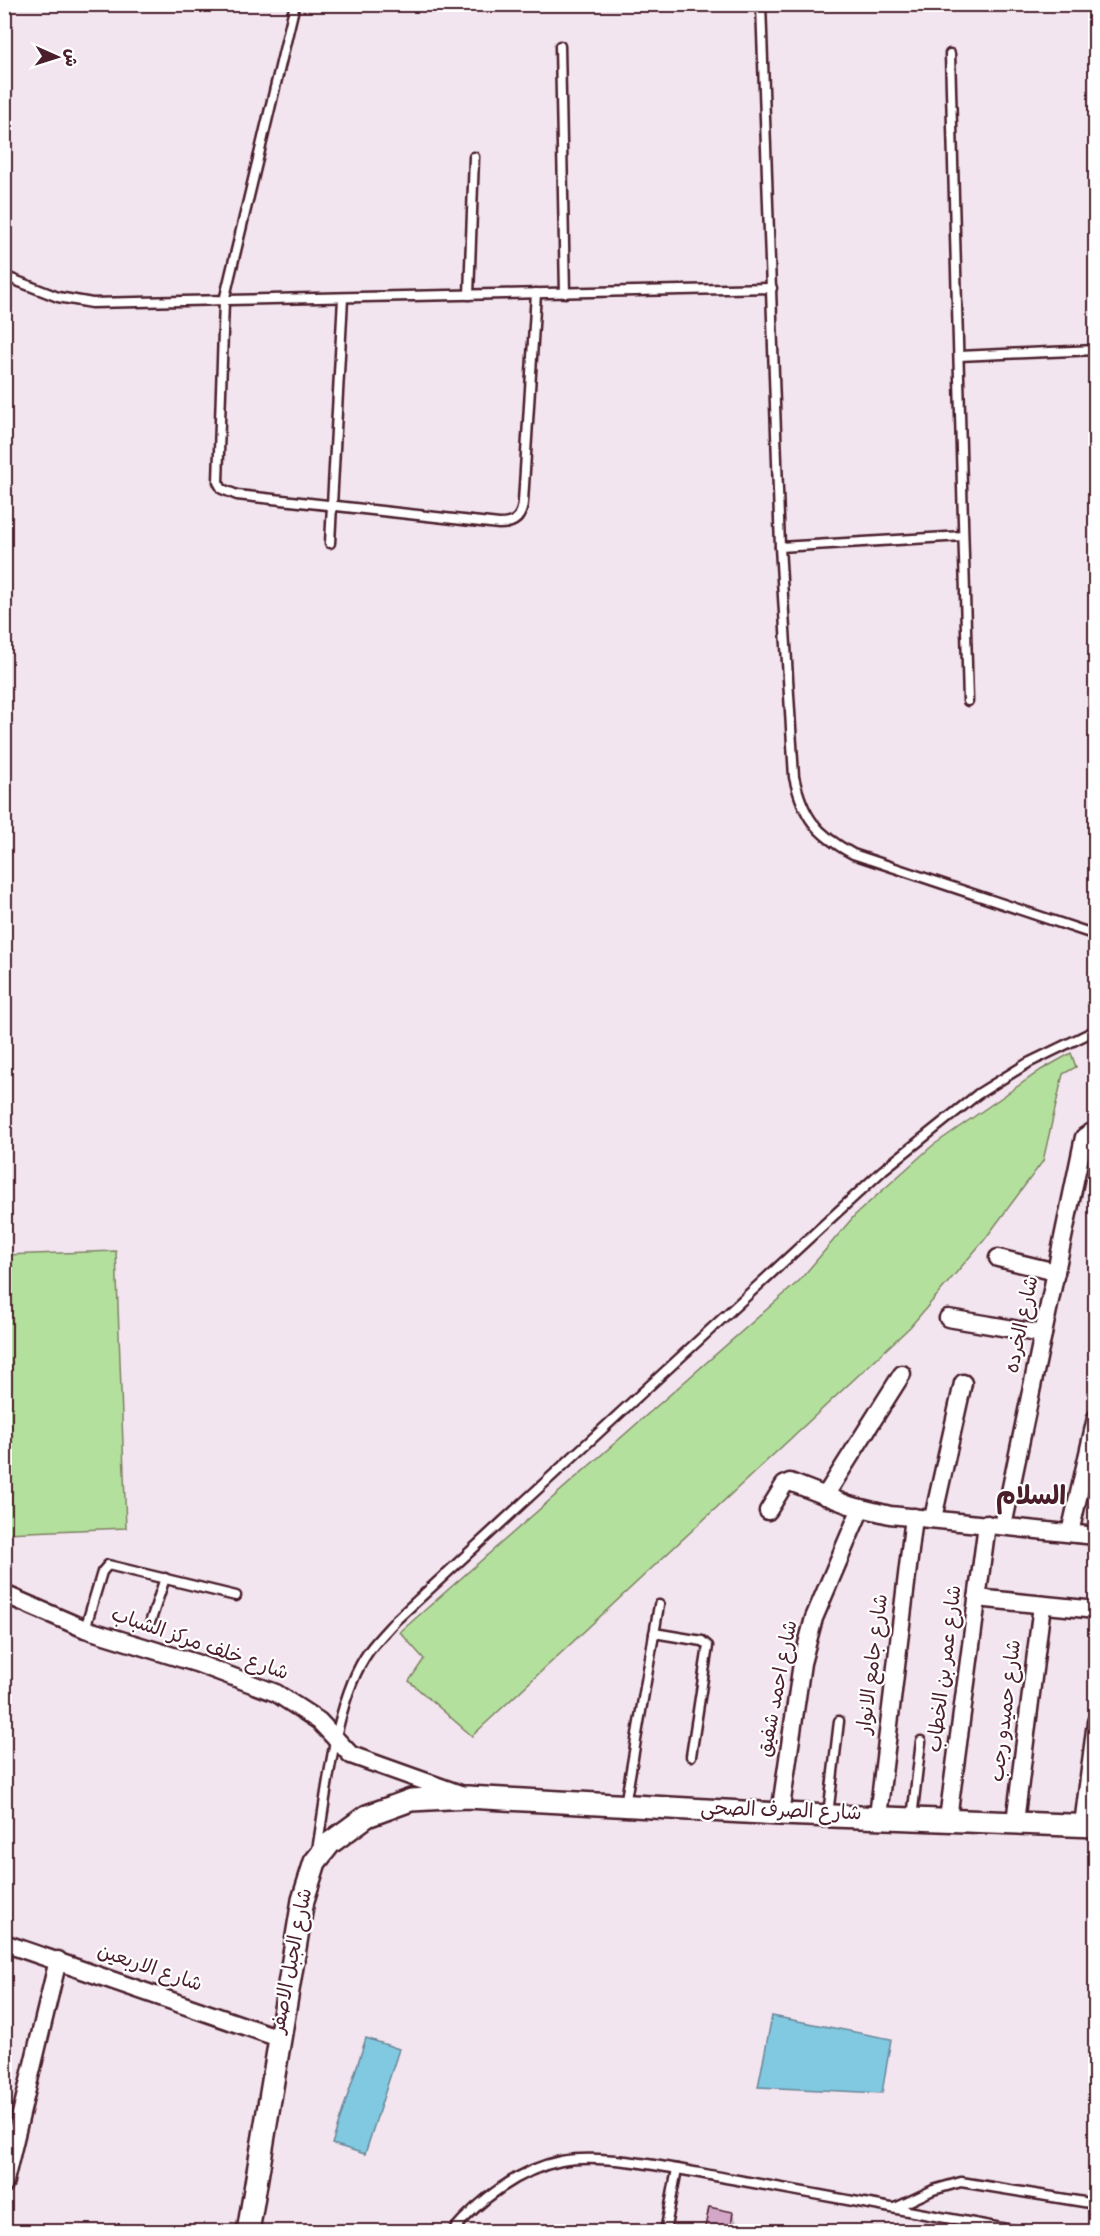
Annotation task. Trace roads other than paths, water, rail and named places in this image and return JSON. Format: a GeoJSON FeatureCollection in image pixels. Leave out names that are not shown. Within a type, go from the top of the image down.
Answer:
{"type":"FeatureCollection","features":[{"type":"Feature","properties":{"kind":"street","name":"شارع الخرده"},"geometry":{"type":"LineString","coordinates":[[995,1525],[1091,1134]]}},
{"type":"Feature","properties":{"kind":"street"},"geometry":{"type":"LineString","coordinates":[[998,1258],[1056,1272]]}},
{"type":"Feature","properties":{"kind":"street"},"geometry":{"type":"LineString","coordinates":[[948,1318],[1043,1334]]}},
{"type":"Feature","properties":{"kind":"street"},"geometry":{"type":"LineString","coordinates":[[825,1496],[902,1374]]}},
{"type":"Feature","properties":{"kind":"street"},"geometry":{"type":"LineString","coordinates":[[933,1518],[963,1383]]}},
{"type":"Feature","properties":{"kind":"street"},"geometry":{"type":"LineString","coordinates":[[1070,1533],[1095,1418]]}},
{"type":"Feature","properties":{"kind":"street"},"geometry":{"type":"LineString","coordinates":[[768,1511],[784,1485],[790,1482],[861,1508],[1095,1536]]}},
{"type":"Feature","properties":{"kind":"street","name":"شارع احمد شفيق"},"geometry":{"type":"LineString","coordinates":[[780,1814],[805,1651],[814,1617],[861,1508]]}},
{"type":"Feature","properties":{"kind":"street","name":"شارع جامع الانوار"},"geometry":{"type":"LineString","coordinates":[[878,1816],[914,1516]]}},
{"type":"Feature","properties":{"kind":"street","name":"شارع عمر بن الخطاب"},"geometry":{"type":"LineString","coordinates":[[948,1819],[977,1598],[995,1525]]}},
{"type":"Feature","properties":{"kind":"street","name":"شارع خلف مركز الشباب"},"geometry":{"type":"LineString","coordinates":[[4,1594],[85,1629],[196,1663],[276,1693],[298,1706],[337,1739],[351,1755],[467,1797]]}},
{"type":"Feature","properties":{"kind":"street"},"geometry":{"type":"LineString","coordinates":[[977,1598],[1095,1610]]}},
{"type":"Feature","properties":{"kind":"street","name":"شارع حميدو رجب"},"geometry":{"type":"LineString","coordinates":[[1015,1822],[1042,1605]]}},
{"type":"Feature","properties":{"kind":"street"},"geometry":{"type":"LineString","coordinates":[[1089,1826],[1095,1722]]}},
{"type":"Feature","properties":{"kind":"street","name":"شارع الصرف الصحى"},"geometry":{"type":"LineString","coordinates":[[467,1797],[780,1814],[878,1816],[1089,1826]]}},
{"type":"Feature","properties":{"kind":"street","name":"شارع الجبل الاصفر"},"geometry":{"type":"LineString","coordinates":[[248,2232],[303,1900],[315,1862],[338,1836],[367,1816],[411,1800],[467,1797]]}},
{"type":"Feature","properties":{"kind":"street","name":"شارع الاربعين"},"geometry":{"type":"LineString","coordinates":[[4,1943],[279,2038]]}},
{"type":"Feature","properties":{"kind":"street"},"geometry":{"type":"LineString","coordinates":[[4,2185],[58,1960]]}},
{"type":"Feature","properties":{"kind":"lane"},"geometry":{"type":"LineString","coordinates":[[295,4],[224,301],[218,482],[222,489],[237,495],[499,524],[509,524],[518,519],[523,512],[524,502],[536,293]]}},
{"type":"Feature","properties":{"kind":"lane"},"geometry":{"type":"LineString","coordinates":[[761,4],[780,547],[794,777],[799,802],[812,824],[830,842],[853,854],[1095,935]]}},
{"type":"Feature","properties":{"kind":"lane"},"geometry":{"type":"LineString","coordinates":[[560,46],[565,293]]}},
{"type":"Feature","properties":{"kind":"lane"},"geometry":{"type":"LineString","coordinates":[[950,54],[968,701]]}},
{"type":"Feature","properties":{"kind":"lane"},"geometry":{"type":"LineString","coordinates":[[469,295],[474,157]]}},
{"type":"Feature","properties":{"kind":"lane"},"geometry":{"type":"LineString","coordinates":[[4,276],[58,297],[93,303],[771,288]]}},
{"type":"Feature","properties":{"kind":"lane"},"geometry":{"type":"LineString","coordinates":[[330,543],[343,298]]}},
{"type":"Feature","properties":{"kind":"lane"},"geometry":{"type":"LineString","coordinates":[[958,356],[1095,350]]}},
{"type":"Feature","properties":{"kind":"lane"},"geometry":{"type":"LineString","coordinates":[[780,547],[963,536]]}},
{"type":"Feature","properties":{"kind":"lane"},"geometry":{"type":"LineString","coordinates":[[315,1862],[337,1739],[352,1683],[368,1652],[396,1620],[883,1170],[978,1094],[1028,1063],[1095,1030]]}},
{"type":"Feature","properties":{"kind":"lane"},"geometry":{"type":"LineString","coordinates":[[85,1629],[102,1572],[108,1565],[236,1596]]}},
{"type":"Feature","properties":{"kind":"lane"},"geometry":{"type":"LineString","coordinates":[[151,1620],[165,1578]]}},
{"type":"Feature","properties":{"kind":"lane"},"geometry":{"type":"LineString","coordinates":[[625,1806],[659,1605]]}},
{"type":"Feature","properties":{"kind":"lane"},"geometry":{"type":"LineString","coordinates":[[654,1633],[702,1641],[708,1646],[691,1756]]}},
{"type":"Feature","properties":{"kind":"lane"},"geometry":{"type":"LineString","coordinates":[[828,1815],[839,1721]]}},
{"type":"Feature","properties":{"kind":"lane"},"geometry":{"type":"LineString","coordinates":[[912,1818],[921,1741]]}},
{"type":"Feature","properties":{"kind":"lane"},"geometry":{"type":"LineString","coordinates":[[452,2232],[505,2185],[532,2170],[561,2161],[593,2158],[677,2169],[1023,2232]]}},
{"type":"Feature","properties":{"kind":"lane"},"geometry":{"type":"LineString","coordinates":[[665,2232],[677,2169]]}},
{"type":"Feature","properties":{"kind":"lane"},"geometry":{"type":"LineString","coordinates":[[895,2208],[933,2190],[961,2182],[1095,2204]]}},
{"type":"Feature","properties":{"kind":"water"},"geometry":{"type":"Polygon","coordinates":[[[772,2016],[891,2039],[882,2093],[758,2087],[772,2016]]]}},
{"type":"Feature","properties":{"kind":"water"},"geometry":{"type":"Polygon","coordinates":[[[366,2038],[399,2049],[365,2154],[332,2144],[366,2038]]]}},
{"type":"Feature","properties":{"kind":"district","name":"السلام"},"geometry":{"type":"Point","coordinates":[1031,1499]}}]}
